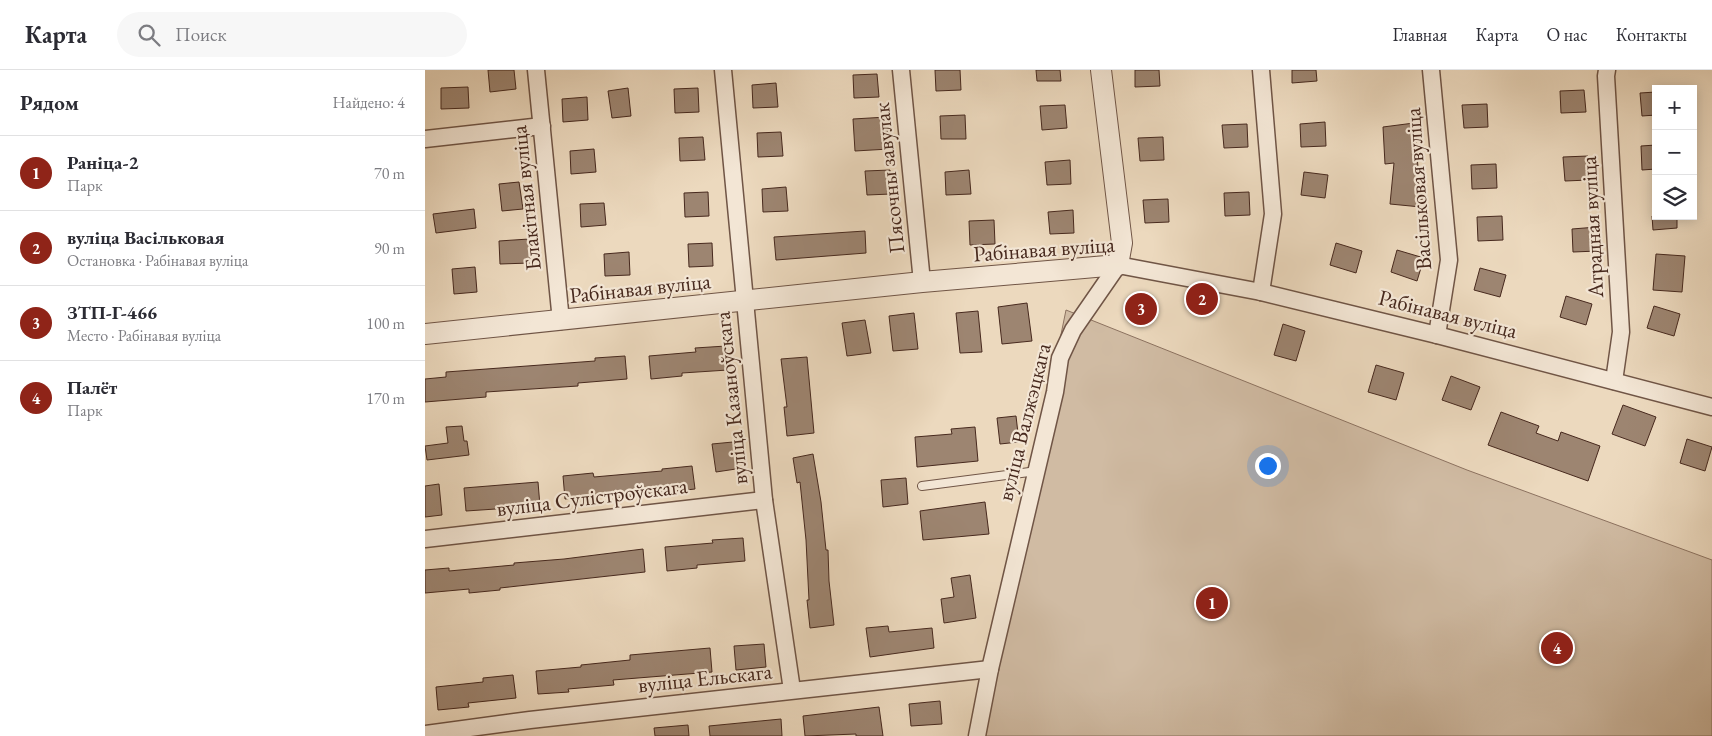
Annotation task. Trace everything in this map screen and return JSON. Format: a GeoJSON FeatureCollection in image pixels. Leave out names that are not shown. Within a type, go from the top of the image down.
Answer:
{"type":"FeatureCollection","features":[{"type":"Feature","properties":{"kind":"street","name":"Блакітная вуліца"},"geometry":{"type":"LineString","coordinates":[[536,70],[561,321]]}},
{"type":"Feature","properties":{"kind":"street","name":"вуліца Казаноўскага"},"geometry":{"type":"LineString","coordinates":[[723,70],[764,500],[792,690]]}},
{"type":"Feature","properties":{"kind":"street","name":"Пясочны завулак"},"geometry":{"type":"LineString","coordinates":[[901,70],[922,282]]}},
{"type":"Feature","properties":{"kind":"street","name":"вуліца Валжэцкага"},"geometry":{"type":"LineString","coordinates":[[977,736],[990,669],[1037,471],[1061,358],[1073,330],[1118,264],[1122,243],[1101,70]]}},
{"type":"Feature","properties":{"kind":"street"},"geometry":{"type":"LineString","coordinates":[[1261,70],[1273,214],[1261,292]]}},
{"type":"Feature","properties":{"kind":"street","name":"Васільковая вуліца"},"geometry":{"type":"LineString","coordinates":[[1431,70],[1449,260],[1437,335]]}},
{"type":"Feature","properties":{"kind":"street","name":"Атрадная вуліца"},"geometry":{"type":"LineString","coordinates":[[1607,70],[1621,332],[1614,381]]}},
{"type":"Feature","properties":{"kind":"street"},"geometry":{"type":"LineString","coordinates":[[425,139],[542,126]]}},
{"type":"Feature","properties":{"kind":"street","name":"Рабінавая вуліца"},"geometry":{"type":"LineString","coordinates":[[425,334],[922,282],[1118,264],[1261,292],[1437,335],[1712,407]]}},
{"type":"Feature","properties":{"kind":"street","name":"вуліца Сулістроўскага"},"geometry":{"type":"LineString","coordinates":[[425,539],[764,500]]}},
{"type":"Feature","properties":{"kind":"street","name":"вуліца Ельскага"},"geometry":{"type":"LineString","coordinates":[[425,734],[530,720],[990,669]]}},
{"type":"Feature","properties":{"kind":"lane"},"geometry":{"type":"LineString","coordinates":[[922,486],[1037,471]]}},
{"type":"Feature","properties":{"kind":"shaded area"},"geometry":{"type":"Polygon","coordinates":[[[1066,310],[1467,470],[1712,560],[1712,736],[979,736],[1066,310]]]}},
{"type":"Feature","properties":{"kind":"building"},"geometry":{"type":"Polygon","coordinates":[[[488,70],[514,70],[516,89],[490,92],[488,70]]]}},
{"type":"Feature","properties":{"kind":"building"},"geometry":{"type":"Polygon","coordinates":[[[935,70],[960,70],[961,90],[936,91],[935,70]]]}},
{"type":"Feature","properties":{"kind":"building"},"geometry":{"type":"Polygon","coordinates":[[[1036,70],[1060,70],[1061,81],[1037,81],[1036,70]]]}},
{"type":"Feature","properties":{"kind":"building"},"geometry":{"type":"Polygon","coordinates":[[[1135,70],[1159,70],[1160,86],[1135,87],[1135,70]]]}},
{"type":"Feature","properties":{"kind":"building"},"geometry":{"type":"Polygon","coordinates":[[[1292,70],[1316,70],[1317,81],[1292,83],[1292,70]]]}},
{"type":"Feature","properties":{"kind":"building"},"geometry":{"type":"Polygon","coordinates":[[[877,74],[879,97],[854,98],[853,75],[877,74]]]}},
{"type":"Feature","properties":{"kind":"building"},"geometry":{"type":"Polygon","coordinates":[[[776,83],[778,107],[753,108],[752,85],[776,83]]]}},
{"type":"Feature","properties":{"kind":"building"},"geometry":{"type":"Polygon","coordinates":[[[468,87],[469,108],[441,109],[441,88],[468,87]]]}},
{"type":"Feature","properties":{"kind":"building"},"geometry":{"type":"Polygon","coordinates":[[[628,88],[631,116],[612,118],[608,91],[628,88]]]}},
{"type":"Feature","properties":{"kind":"building"},"geometry":{"type":"Polygon","coordinates":[[[698,88],[699,112],[675,113],[674,89],[698,88]]]}},
{"type":"Feature","properties":{"kind":"building"},"geometry":{"type":"Polygon","coordinates":[[[1584,90],[1586,112],[1561,113],[1560,91],[1584,90]]]}},
{"type":"Feature","properties":{"kind":"building"},"geometry":{"type":"Polygon","coordinates":[[[1652,92],[1652,115],[1642,116],[1640,93],[1652,92]]]}},
{"type":"Feature","properties":{"kind":"building"},"geometry":{"type":"Polygon","coordinates":[[[587,97],[588,120],[563,122],[562,99],[587,97]]]}},
{"type":"Feature","properties":{"kind":"building"},"geometry":{"type":"Polygon","coordinates":[[[1487,104],[1488,127],[1464,128],[1462,105],[1487,104]]]}},
{"type":"Feature","properties":{"kind":"building"},"geometry":{"type":"Polygon","coordinates":[[[1065,105],[1067,128],[1042,130],[1040,106],[1065,105]]]}},
{"type":"Feature","properties":{"kind":"building"},"geometry":{"type":"Polygon","coordinates":[[[965,115],[966,139],[941,139],[940,116],[965,115]]]}},
{"type":"Feature","properties":{"kind":"building"},"geometry":{"type":"Polygon","coordinates":[[[887,117],[889,149],[855,151],[853,119],[887,117]]]}},
{"type":"Feature","properties":{"kind":"building"},"geometry":{"type":"Polygon","coordinates":[[[1325,122],[1326,146],[1301,147],[1300,124],[1325,122]]]}},
{"type":"Feature","properties":{"kind":"building"},"geometry":{"type":"Polygon","coordinates":[[[1414,123],[1419,178],[1425,179],[1421,207],[1390,204],[1394,163],[1385,164],[1383,127],[1414,123]]]}},
{"type":"Feature","properties":{"kind":"building"},"geometry":{"type":"Polygon","coordinates":[[[1247,124],[1248,147],[1224,148],[1222,125],[1247,124]]]}},
{"type":"Feature","properties":{"kind":"building"},"geometry":{"type":"Polygon","coordinates":[[[781,132],[783,156],[758,157],[757,133],[781,132]]]}},
{"type":"Feature","properties":{"kind":"building"},"geometry":{"type":"Polygon","coordinates":[[[703,137],[705,160],[680,161],[679,138],[703,137]]]}},
{"type":"Feature","properties":{"kind":"building"},"geometry":{"type":"Polygon","coordinates":[[[1163,137],[1164,160],[1140,161],[1138,138],[1163,137]]]}},
{"type":"Feature","properties":{"kind":"building"},"geometry":{"type":"Polygon","coordinates":[[[1652,145],[1652,169],[1642,170],[1641,146],[1652,145]]]}},
{"type":"Feature","properties":{"kind":"building"},"geometry":{"type":"Polygon","coordinates":[[[594,149],[596,172],[571,174],[570,151],[594,149]]]}},
{"type":"Feature","properties":{"kind":"building"},"geometry":{"type":"Polygon","coordinates":[[[1588,156],[1589,180],[1565,181],[1563,157],[1588,156]]]}},
{"type":"Feature","properties":{"kind":"building"},"geometry":{"type":"Polygon","coordinates":[[[1070,160],[1071,184],[1047,185],[1045,162],[1070,160]]]}},
{"type":"Feature","properties":{"kind":"building"},"geometry":{"type":"Polygon","coordinates":[[[1496,164],[1497,188],[1472,189],[1471,165],[1496,164]]]}},
{"type":"Feature","properties":{"kind":"building"},"geometry":{"type":"Polygon","coordinates":[[[890,170],[891,194],[867,195],[865,171],[890,170]]]}},
{"type":"Feature","properties":{"kind":"building"},"geometry":{"type":"Polygon","coordinates":[[[969,170],[971,194],[946,195],[945,172],[969,170]]]}},
{"type":"Feature","properties":{"kind":"building"},"geometry":{"type":"Polygon","coordinates":[[[1304,172],[1328,175],[1325,198],[1301,195],[1304,172]]]}},
{"type":"Feature","properties":{"kind":"building"},"geometry":{"type":"Polygon","coordinates":[[[519,182],[523,209],[502,211],[499,184],[519,182]]]}},
{"type":"Feature","properties":{"kind":"building"},"geometry":{"type":"Polygon","coordinates":[[[786,187],[788,211],[763,212],[762,189],[786,187]]]}},
{"type":"Feature","properties":{"kind":"building"},"geometry":{"type":"Polygon","coordinates":[[[708,192],[709,216],[685,217],[684,193],[708,192]]]}},
{"type":"Feature","properties":{"kind":"building"},"geometry":{"type":"Polygon","coordinates":[[[1249,192],[1250,215],[1225,216],[1224,193],[1249,192]]]}},
{"type":"Feature","properties":{"kind":"building"},"geometry":{"type":"Polygon","coordinates":[[[1168,199],[1169,222],[1145,223],[1143,200],[1168,199]]]}},
{"type":"Feature","properties":{"kind":"building"},"geometry":{"type":"Polygon","coordinates":[[[604,203],[606,225],[581,227],[580,204],[604,203]]]}},
{"type":"Feature","properties":{"kind":"building"},"geometry":{"type":"Polygon","coordinates":[[[474,209],[476,228],[436,233],[433,214],[474,209]]]}},
{"type":"Feature","properties":{"kind":"building"},"geometry":{"type":"Polygon","coordinates":[[[1073,210],[1074,233],[1050,234],[1048,212],[1073,210]]]}},
{"type":"Feature","properties":{"kind":"building"},"geometry":{"type":"Polygon","coordinates":[[[1502,216],[1503,240],[1478,241],[1477,217],[1502,216]]]}},
{"type":"Feature","properties":{"kind":"building"},"geometry":{"type":"Polygon","coordinates":[[[994,220],[995,244],[970,245],[969,221],[994,220]]]}},
{"type":"Feature","properties":{"kind":"building"},"geometry":{"type":"Polygon","coordinates":[[[1652,220],[1677,220],[1677,228],[1653,230],[1652,220]]]}},
{"type":"Feature","properties":{"kind":"building"},"geometry":{"type":"Polygon","coordinates":[[[1597,227],[1598,251],[1573,252],[1572,229],[1597,227]]]}},
{"type":"Feature","properties":{"kind":"building"},"geometry":{"type":"Polygon","coordinates":[[[865,231],[866,253],[776,260],[774,237],[865,231]]]}},
{"type":"Feature","properties":{"kind":"building"},"geometry":{"type":"Polygon","coordinates":[[[529,239],[530,263],[500,264],[499,241],[529,239]]]}},
{"type":"Feature","properties":{"kind":"building"},"geometry":{"type":"Polygon","coordinates":[[[712,243],[713,266],[689,267],[688,244],[712,243]]]}},
{"type":"Feature","properties":{"kind":"building"},"geometry":{"type":"Polygon","coordinates":[[[1336,243],[1362,251],[1356,273],[1330,265],[1336,243]]]}},
{"type":"Feature","properties":{"kind":"building"},"geometry":{"type":"Polygon","coordinates":[[[1397,250],[1424,258],[1417,281],[1391,272],[1397,250]]]}},
{"type":"Feature","properties":{"kind":"building"},"geometry":{"type":"Polygon","coordinates":[[[629,252],[630,275],[605,276],[604,254],[629,252]]]}},
{"type":"Feature","properties":{"kind":"building"},"geometry":{"type":"Polygon","coordinates":[[[1656,254],[1685,256],[1682,292],[1653,290],[1656,254]]]}},
{"type":"Feature","properties":{"kind":"building"},"geometry":{"type":"Polygon","coordinates":[[[475,267],[477,292],[454,294],[452,269],[475,267]]]}},
{"type":"Feature","properties":{"kind":"building"},"geometry":{"type":"Polygon","coordinates":[[[1480,268],[1506,275],[1500,297],[1474,290],[1480,268]]]}},
{"type":"Feature","properties":{"kind":"building"},"geometry":{"type":"Polygon","coordinates":[[[1566,296],[1592,304],[1586,325],[1560,317],[1566,296]]]}},
{"type":"Feature","properties":{"kind":"building"},"geometry":{"type":"Polygon","coordinates":[[[1136,302],[1147,303],[1146,315],[1135,314],[1136,302]]]}},
{"type":"Feature","properties":{"kind":"building"},"geometry":{"type":"Polygon","coordinates":[[[1027,303],[1032,341],[1002,344],[998,307],[1027,303]]]}},
{"type":"Feature","properties":{"kind":"building"},"geometry":{"type":"Polygon","coordinates":[[[1654,306],[1680,314],[1674,336],[1647,328],[1654,306]]]}},
{"type":"Feature","properties":{"kind":"building"},"geometry":{"type":"Polygon","coordinates":[[[978,311],[982,352],[960,353],[956,313],[978,311]]]}},
{"type":"Feature","properties":{"kind":"building"},"geometry":{"type":"Polygon","coordinates":[[[914,313],[918,349],[893,351],[889,316],[914,313]]]}},
{"type":"Feature","properties":{"kind":"building"},"geometry":{"type":"Polygon","coordinates":[[[865,320],[871,353],[847,356],[842,323],[865,320]]]}},
{"type":"Feature","properties":{"kind":"building"},"geometry":{"type":"Polygon","coordinates":[[[1283,324],[1305,331],[1296,361],[1274,355],[1283,324]]]}},
{"type":"Feature","properties":{"kind":"building"},"geometry":{"type":"Polygon","coordinates":[[[726,346],[728,370],[682,373],[682,376],[651,379],[649,356],[696,352],[695,348],[726,346]]]}},
{"type":"Feature","properties":{"kind":"building"},"geometry":{"type":"Polygon","coordinates":[[[625,356],[627,379],[578,383],[578,386],[486,392],[486,397],[425,402],[425,379],[446,377],[446,372],[595,361],[595,358],[625,356]]]}},
{"type":"Feature","properties":{"kind":"building"},"geometry":{"type":"Polygon","coordinates":[[[807,357],[814,433],[787,436],[784,407],[787,407],[781,359],[807,357]]]}},
{"type":"Feature","properties":{"kind":"building"},"geometry":{"type":"Polygon","coordinates":[[[1376,365],[1404,373],[1396,400],[1368,392],[1376,365]]]}},
{"type":"Feature","properties":{"kind":"building"},"geometry":{"type":"Polygon","coordinates":[[[1451,376],[1480,387],[1471,410],[1442,400],[1451,376]]]}},
{"type":"Feature","properties":{"kind":"building"},"geometry":{"type":"Polygon","coordinates":[[[1623,405],[1656,417],[1645,446],[1612,434],[1623,405]]]}},
{"type":"Feature","properties":{"kind":"building"},"geometry":{"type":"Polygon","coordinates":[[[1501,412],[1539,426],[1536,433],[1558,441],[1561,432],[1600,446],[1588,481],[1488,445],[1501,412]]]}},
{"type":"Feature","properties":{"kind":"building"},"geometry":{"type":"Polygon","coordinates":[[[1016,416],[1019,442],[1000,444],[997,418],[1016,416]]]}},
{"type":"Feature","properties":{"kind":"building"},"geometry":{"type":"Polygon","coordinates":[[[462,426],[464,441],[467,441],[469,455],[427,460],[425,446],[448,443],[446,427],[462,426]]]}},
{"type":"Feature","properties":{"kind":"building"},"geometry":{"type":"Polygon","coordinates":[[[975,427],[978,461],[917,467],[915,437],[952,434],[951,429],[975,427]]]}},
{"type":"Feature","properties":{"kind":"building"},"geometry":{"type":"Polygon","coordinates":[[[1687,439],[1712,447],[1705,471],[1680,463],[1687,439]]]}},
{"type":"Feature","properties":{"kind":"building"},"geometry":{"type":"Polygon","coordinates":[[[733,442],[736,469],[716,472],[712,444],[733,442]]]}},
{"type":"Feature","properties":{"kind":"building"},"geometry":{"type":"Polygon","coordinates":[[[813,454],[826,550],[828,550],[834,625],[810,628],[807,600],[809,600],[806,540],[800,482],[797,483],[793,458],[813,454]]]}},
{"type":"Feature","properties":{"kind":"building"},"geometry":{"type":"Polygon","coordinates":[[[692,466],[695,489],[615,498],[615,494],[565,499],[563,476],[593,473],[594,477],[662,471],[662,469],[692,466]]]}},
{"type":"Feature","properties":{"kind":"building"},"geometry":{"type":"Polygon","coordinates":[[[906,478],[908,504],[883,507],[881,480],[906,478]]]}},
{"type":"Feature","properties":{"kind":"building"},"geometry":{"type":"Polygon","coordinates":[[[538,482],[540,506],[466,511],[464,488],[538,482]]]}},
{"type":"Feature","properties":{"kind":"building"},"geometry":{"type":"Polygon","coordinates":[[[439,484],[442,515],[425,517],[425,486],[439,484]]]}},
{"type":"Feature","properties":{"kind":"building"},"geometry":{"type":"Polygon","coordinates":[[[985,502],[989,534],[923,540],[920,511],[985,502]]]}},
{"type":"Feature","properties":{"kind":"building"},"geometry":{"type":"Polygon","coordinates":[[[743,538],[745,561],[697,565],[697,568],[667,571],[665,547],[713,543],[712,540],[743,538]]]}},
{"type":"Feature","properties":{"kind":"building"},"geometry":{"type":"Polygon","coordinates":[[[643,549],[645,572],[469,593],[469,589],[425,593],[425,570],[449,568],[449,571],[514,565],[514,563],[643,549]]]}},
{"type":"Feature","properties":{"kind":"building"},"geometry":{"type":"Polygon","coordinates":[[[970,575],[976,618],[944,623],[941,599],[954,597],[951,578],[970,575]]]}},
{"type":"Feature","properties":{"kind":"building"},"geometry":{"type":"Polygon","coordinates":[[[888,626],[889,632],[932,628],[934,648],[870,657],[866,628],[888,626]]]}},
{"type":"Feature","properties":{"kind":"building"},"geometry":{"type":"Polygon","coordinates":[[[764,644],[766,667],[736,670],[734,646],[764,644]]]}},
{"type":"Feature","properties":{"kind":"building"},"geometry":{"type":"Polygon","coordinates":[[[710,648],[712,672],[613,680],[614,685],[568,689],[569,692],[538,694],[536,671],[630,660],[630,655],[710,648]]]}},
{"type":"Feature","properties":{"kind":"building"},"geometry":{"type":"Polygon","coordinates":[[[513,675],[516,698],[468,703],[469,707],[438,710],[436,687],[483,682],[483,678],[513,675]]]}},
{"type":"Feature","properties":{"kind":"building"},"geometry":{"type":"Polygon","coordinates":[[[940,701],[942,724],[911,726],[909,704],[940,701]]]}},
{"type":"Feature","properties":{"kind":"building"},"geometry":{"type":"Polygon","coordinates":[[[879,707],[883,736],[856,736],[856,734],[805,736],[803,716],[879,707]]]}},
{"type":"Feature","properties":{"kind":"building"},"geometry":{"type":"Polygon","coordinates":[[[781,719],[782,736],[710,736],[709,726],[781,719]]]}},
{"type":"Feature","properties":{"kind":"building"},"geometry":{"type":"Polygon","coordinates":[[[688,725],[689,736],[655,736],[654,728],[688,725]]]}},
{"type":"Feature","properties":{"kind":"place","name":"вуліца Васільковая"},"geometry":{"type":"Point","coordinates":[1202,299]}},
{"type":"Feature","properties":{"kind":"place","name":"ЗТП-Г-466"},"geometry":{"type":"Point","coordinates":[1141,309]}},
{"type":"Feature","properties":{"kind":"place","name":"Раніца-2"},"geometry":{"type":"Point","coordinates":[1212,603]}},
{"type":"Feature","properties":{"kind":"place","name":"Палёт"},"geometry":{"type":"Point","coordinates":[1557,648]}}]}
